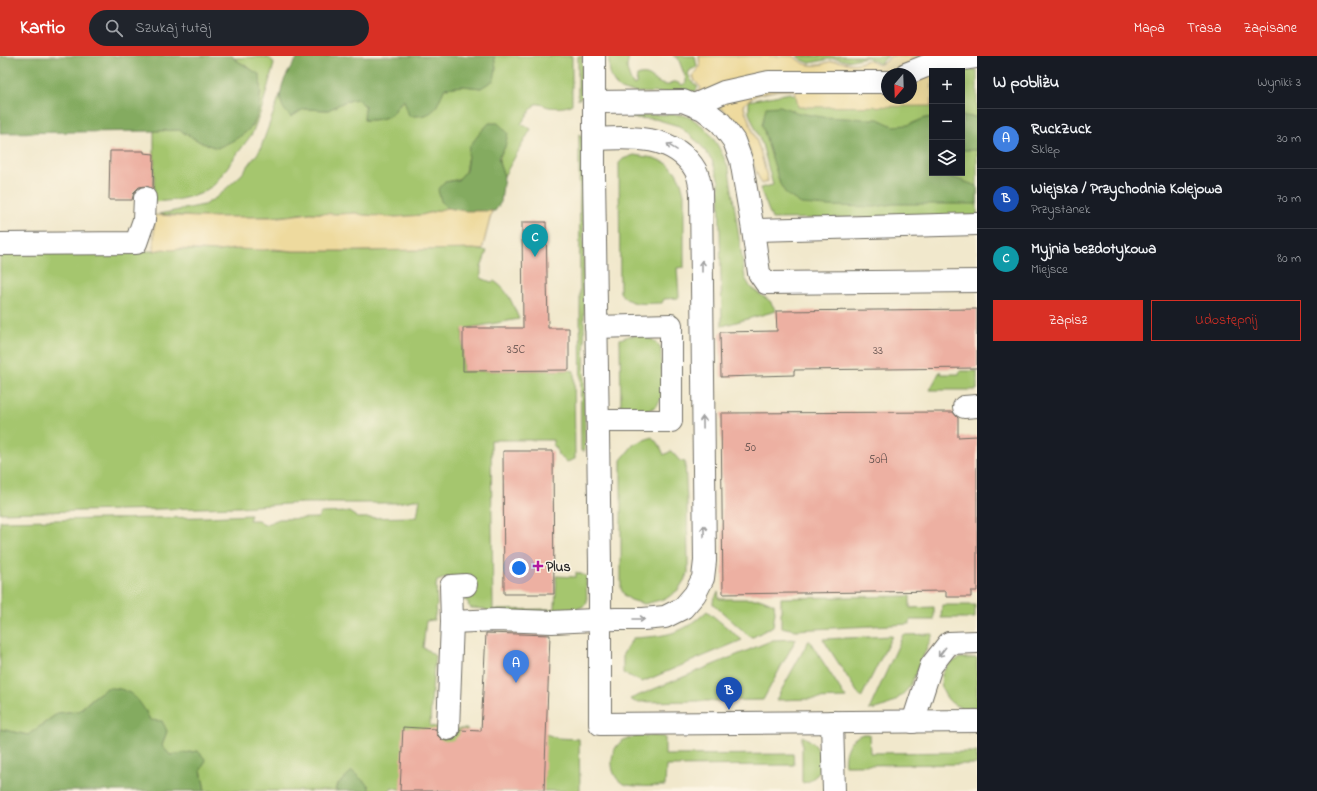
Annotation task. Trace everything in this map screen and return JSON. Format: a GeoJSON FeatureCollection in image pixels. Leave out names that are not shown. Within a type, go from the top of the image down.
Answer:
{"type":"FeatureCollection","features":[{"type":"Feature","properties":{"kind":"street"},"geometry":{"type":"LineString","coordinates":[[594,56],[600,724],[977,721]]}},
{"type":"Feature","properties":{"kind":"street"},"geometry":{"type":"LineString","coordinates":[[917,70],[931,64],[977,57]]}},
{"type":"Feature","properties":{"kind":"street"},"geometry":{"type":"LineString","coordinates":[[694,105],[724,92],[769,82],[881,82]]}},
{"type":"Feature","properties":{"kind":"street"},"geometry":{"type":"LineString","coordinates":[[594,102],[683,101],[702,109],[721,123],[734,141],[741,160],[753,230],[758,273],[766,283],[977,281]]}},
{"type":"Feature","properties":{"kind":"street"},"geometry":{"type":"LineString","coordinates":[[452,622],[497,620],[552,622],[665,617],[682,608],[695,594],[703,578],[705,561],[702,192],[696,171],[682,154],[668,144],[651,140],[615,138],[594,139]]}},
{"type":"Feature","properties":{"kind":"street"},"geometry":{"type":"LineString","coordinates":[[0,244],[136,243],[144,220],[145,198]]}},
{"type":"Feature","properties":{"kind":"street"},"geometry":{"type":"LineString","coordinates":[[753,230],[977,224]]}},
{"type":"Feature","properties":{"kind":"street"},"geometry":{"type":"LineString","coordinates":[[596,327],[671,325],[671,421],[598,421]]}},
{"type":"Feature","properties":{"kind":"street"},"geometry":{"type":"LineString","coordinates":[[448,729],[452,622],[451,586],[466,585]]}},
{"type":"Feature","properties":{"kind":"street"},"geometry":{"type":"LineString","coordinates":[[913,722],[931,666],[949,643],[977,642]]}},
{"type":"Feature","properties":{"kind":"street"},"geometry":{"type":"LineString","coordinates":[[832,722],[834,791]]}},
{"type":"Feature","properties":{"kind":"green space"},"geometry":{"type":"Polygon","coordinates":[[[0,56],[233,56],[233,58],[260,75],[259,110],[251,127],[244,134],[217,148],[202,143],[179,130],[0,133],[0,56]]]}},
{"type":"Feature","properties":{"kind":"green space"},"geometry":{"type":"Polygon","coordinates":[[[299,56],[494,56],[496,69],[494,80],[481,88],[463,86],[445,88],[436,106],[430,113],[425,115],[409,116],[404,100],[389,116],[378,119],[364,120],[365,106],[357,99],[344,102],[328,110],[304,109],[291,117],[283,107],[281,92],[285,79],[299,56]]]}},
{"type":"Feature","properties":{"kind":"green space"},"geometry":{"type":"Polygon","coordinates":[[[494,56],[572,56],[572,104],[558,108],[535,104],[521,124],[531,129],[504,176],[499,161],[505,147],[467,159],[462,176],[456,180],[445,182],[441,201],[447,208],[422,215],[396,217],[363,215],[356,213],[310,213],[289,216],[255,217],[199,217],[159,214],[204,205],[217,197],[242,174],[260,150],[281,92],[282,105],[304,109],[328,110],[344,102],[357,99],[365,106],[364,120],[378,119],[389,116],[405,100],[434,110],[445,88],[463,86],[481,88],[496,69],[494,56]]]}},
{"type":"Feature","properties":{"kind":"green space"},"geometry":{"type":"Polygon","coordinates":[[[578,56],[582,56],[583,96],[578,100],[578,56]]]}},
{"type":"Feature","properties":{"kind":"green space"},"geometry":{"type":"Polygon","coordinates":[[[609,56],[628,56],[627,66],[633,85],[636,84],[637,76],[646,75],[664,85],[669,85],[672,82],[676,82],[682,85],[686,83],[686,79],[678,58],[673,56],[695,56],[697,67],[690,70],[688,74],[692,82],[698,87],[695,92],[645,93],[626,91],[617,86],[612,79],[610,74],[609,56]]]}},
{"type":"Feature","properties":{"kind":"green space"},"geometry":{"type":"Polygon","coordinates":[[[797,56],[888,56],[880,64],[866,57],[847,61],[835,58],[810,63],[797,56]]]}},
{"type":"Feature","properties":{"kind":"green space"},"geometry":{"type":"Polygon","coordinates":[[[233,58],[269,58],[274,64],[261,111],[252,134],[214,185],[200,194],[177,200],[154,202],[154,131],[179,130],[202,143],[217,148],[243,134],[253,126],[261,93],[251,69],[233,58]]]}},
{"type":"Feature","properties":{"kind":"green space"},"geometry":{"type":"Polygon","coordinates":[[[965,69],[977,70],[977,216],[772,219],[760,188],[773,185],[762,144],[749,113],[749,101],[790,93],[799,97],[881,102],[881,104],[929,105],[929,176],[965,176],[965,69]]]}},
{"type":"Feature","properties":{"kind":"green space"},"geometry":{"type":"Polygon","coordinates":[[[780,106],[799,113],[823,117],[878,119],[893,126],[908,125],[929,117],[929,176],[949,176],[977,186],[977,204],[893,204],[875,207],[801,204],[786,194],[780,184],[762,125],[766,107],[780,106]]]}},
{"type":"Feature","properties":{"kind":"green space"},"geometry":{"type":"Polygon","coordinates":[[[672,114],[686,116],[701,125],[713,138],[729,170],[745,278],[751,288],[770,301],[776,311],[722,326],[719,181],[712,160],[699,143],[679,126],[655,119],[631,118],[646,115],[672,114]]]}},
{"type":"Feature","properties":{"kind":"green space"},"geometry":{"type":"Polygon","coordinates":[[[965,116],[977,117],[977,150],[965,150],[965,116]]]}},
{"type":"Feature","properties":{"kind":"green space"},"geometry":{"type":"Polygon","coordinates":[[[489,123],[498,123],[508,133],[505,147],[498,158],[504,176],[501,202],[495,211],[464,211],[447,208],[441,201],[438,190],[445,182],[458,180],[466,171],[469,147],[489,123]]]}},
{"type":"Feature","properties":{"kind":"green space"},"geometry":{"type":"Polygon","coordinates":[[[579,134],[583,137],[585,451],[581,451],[579,134]]]}},
{"type":"Feature","properties":{"kind":"green space"},"geometry":{"type":"Polygon","coordinates":[[[634,155],[654,158],[668,164],[675,171],[681,182],[684,194],[684,267],[677,268],[679,296],[678,298],[664,299],[662,303],[633,302],[624,297],[620,292],[619,163],[623,159],[634,155]]]}},
{"type":"Feature","properties":{"kind":"green space"},"geometry":{"type":"Polygon","coordinates":[[[163,249],[219,251],[255,249],[293,251],[357,251],[473,249],[487,251],[481,267],[481,278],[491,282],[494,281],[507,293],[519,319],[463,329],[463,371],[574,371],[575,459],[567,462],[558,455],[556,447],[553,446],[553,440],[491,440],[493,610],[555,609],[556,576],[576,577],[576,572],[586,576],[587,603],[582,607],[565,613],[488,613],[485,609],[471,608],[468,605],[469,603],[462,598],[448,577],[437,581],[437,604],[434,620],[426,621],[423,648],[435,656],[430,726],[448,729],[467,729],[467,734],[546,734],[557,738],[579,739],[580,791],[405,791],[392,787],[389,791],[369,791],[368,786],[338,783],[336,791],[205,791],[198,751],[170,755],[162,746],[167,731],[150,720],[145,710],[107,688],[78,711],[58,713],[28,735],[0,729],[0,521],[251,515],[249,520],[258,520],[264,525],[279,519],[318,518],[321,513],[349,512],[358,518],[417,517],[420,499],[396,503],[303,503],[239,507],[0,513],[0,251],[154,251],[163,249]]]}},
{"type":"Feature","properties":{"kind":"green space"},"geometry":{"type":"Polygon","coordinates":[[[642,335],[653,340],[661,349],[662,396],[659,402],[650,410],[639,413],[627,411],[621,408],[620,339],[629,336],[642,335]]]}},
{"type":"Feature","properties":{"kind":"green space"},"geometry":{"type":"Polygon","coordinates":[[[940,371],[941,374],[959,374],[960,371],[977,371],[977,390],[930,390],[940,371]]]}},
{"type":"Feature","properties":{"kind":"green space"},"geometry":{"type":"Polygon","coordinates":[[[652,437],[660,446],[664,455],[671,451],[680,461],[685,462],[688,573],[678,590],[667,598],[644,604],[631,600],[625,596],[621,589],[621,460],[634,444],[652,437]]]}},
{"type":"Feature","properties":{"kind":"green space"},"geometry":{"type":"Polygon","coordinates":[[[718,592],[719,599],[762,599],[774,604],[775,612],[773,626],[753,637],[749,636],[713,604],[718,592]]]}},
{"type":"Feature","properties":{"kind":"green space"},"geometry":{"type":"Polygon","coordinates":[[[910,596],[910,608],[934,607],[934,620],[910,620],[910,624],[795,630],[781,627],[781,598],[910,596]]]}},
{"type":"Feature","properties":{"kind":"green space"},"geometry":{"type":"Polygon","coordinates":[[[942,605],[975,605],[975,618],[941,618],[942,605]]]}},
{"type":"Feature","properties":{"kind":"green space"},"geometry":{"type":"Polygon","coordinates":[[[707,611],[742,640],[642,682],[623,673],[623,654],[633,638],[673,633],[689,625],[707,611]]]}},
{"type":"Feature","properties":{"kind":"green space"},"geometry":{"type":"Polygon","coordinates":[[[933,634],[910,686],[906,691],[887,705],[869,710],[903,635],[933,634]]]}},
{"type":"Feature","properties":{"kind":"green space"},"geometry":{"type":"Polygon","coordinates":[[[892,636],[861,698],[823,639],[892,636]]]}},
{"type":"Feature","properties":{"kind":"green space"},"geometry":{"type":"Polygon","coordinates":[[[796,639],[763,700],[635,702],[630,699],[773,640],[796,639]]]}},
{"type":"Feature","properties":{"kind":"green space"},"geometry":{"type":"Polygon","coordinates":[[[809,640],[846,698],[776,700],[809,640]]]}},
{"type":"Feature","properties":{"kind":"green space"},"geometry":{"type":"Polygon","coordinates":[[[960,658],[977,658],[977,708],[963,708],[955,705],[948,699],[943,691],[941,681],[944,670],[948,665],[960,658]]]}},
{"type":"Feature","properties":{"kind":"green space"},"geometry":{"type":"Polygon","coordinates":[[[107,688],[120,689],[130,693],[142,705],[150,720],[162,721],[167,731],[162,746],[170,755],[198,751],[206,760],[201,770],[205,791],[0,791],[0,729],[28,735],[58,713],[79,711],[94,697],[107,688]]]}},
{"type":"Feature","properties":{"kind":"green space"},"geometry":{"type":"Polygon","coordinates":[[[863,734],[869,734],[870,753],[977,752],[977,764],[845,765],[845,755],[848,746],[854,739],[863,734]]]}},
{"type":"Feature","properties":{"kind":"green space"},"geometry":{"type":"Polygon","coordinates":[[[654,736],[665,737],[665,755],[793,754],[794,765],[666,766],[665,786],[637,786],[622,783],[617,779],[612,767],[613,753],[616,747],[620,742],[626,739],[654,736]]]}},
{"type":"Feature","properties":{"kind":"green space"},"geometry":{"type":"Polygon","coordinates":[[[802,736],[813,743],[819,751],[820,762],[818,774],[808,782],[802,783],[802,736]]]}},
{"type":"Feature","properties":{"kind":"green space"},"geometry":{"type":"Polygon","coordinates":[[[352,771],[369,786],[369,791],[336,791],[338,784],[352,771]]]}},
{"type":"Feature","properties":{"kind":"sand"},"geometry":{"type":"Polygon","coordinates":[[[699,56],[794,56],[804,63],[815,65],[834,61],[855,64],[867,60],[879,65],[887,61],[890,56],[977,56],[941,68],[929,68],[929,106],[798,107],[795,90],[778,90],[756,95],[743,105],[760,150],[768,181],[762,184],[756,172],[742,127],[722,109],[696,95],[701,88],[693,76],[700,65],[699,56]]]}},
{"type":"Feature","properties":{"kind":"sand"},"geometry":{"type":"Polygon","coordinates":[[[447,208],[464,211],[492,211],[482,250],[293,251],[274,249],[234,249],[219,251],[163,249],[154,251],[154,215],[199,217],[279,217],[310,213],[356,213],[363,215],[396,217],[422,215],[447,208]]]}},
{"type":"Feature","properties":{"kind":"building"},"geometry":{"type":"Polygon","coordinates":[[[110,151],[144,151],[144,153],[154,154],[153,189],[146,186],[139,187],[134,192],[132,200],[109,200],[110,151]]]}},
{"type":"Feature","properties":{"kind":"building"},"geometry":{"type":"Polygon","coordinates":[[[522,222],[546,222],[548,328],[569,328],[569,370],[463,371],[463,328],[523,328],[522,222]]]}},
{"type":"Feature","properties":{"kind":"building"},"geometry":{"type":"Polygon","coordinates":[[[977,309],[977,368],[794,370],[794,375],[721,377],[720,332],[777,331],[776,311],[977,309]]]}},
{"type":"Feature","properties":{"kind":"building"},"geometry":{"type":"Polygon","coordinates":[[[953,412],[958,418],[958,437],[977,436],[977,591],[971,591],[971,597],[946,597],[946,591],[723,594],[721,413],[953,412]]]}},
{"type":"Feature","properties":{"kind":"building"},"geometry":{"type":"Polygon","coordinates":[[[503,451],[553,451],[554,594],[504,594],[503,451]]]}},
{"type":"Feature","properties":{"kind":"building"},"geometry":{"type":"Polygon","coordinates":[[[486,633],[550,635],[544,791],[400,791],[403,727],[436,729],[437,735],[442,740],[447,741],[454,740],[459,735],[460,730],[481,731],[486,633]]]}},
{"type":"Feature","properties":{"kind":"place","name":"Myjnia bezdotykowa"},"geometry":{"type":"Point","coordinates":[535,257]}},
{"type":"Feature","properties":{"kind":"place","name":"Plus"},"geometry":{"type":"Point","coordinates":[538,566]}},
{"type":"Feature","properties":{"kind":"place","name":"RuckZuck"},"geometry":{"type":"Point","coordinates":[516,683]}},
{"type":"Feature","properties":{"kind":"place","name":"Wiejska / Przychodnia Kolejowa"},"geometry":{"type":"Point","coordinates":[729,710]}}]}
